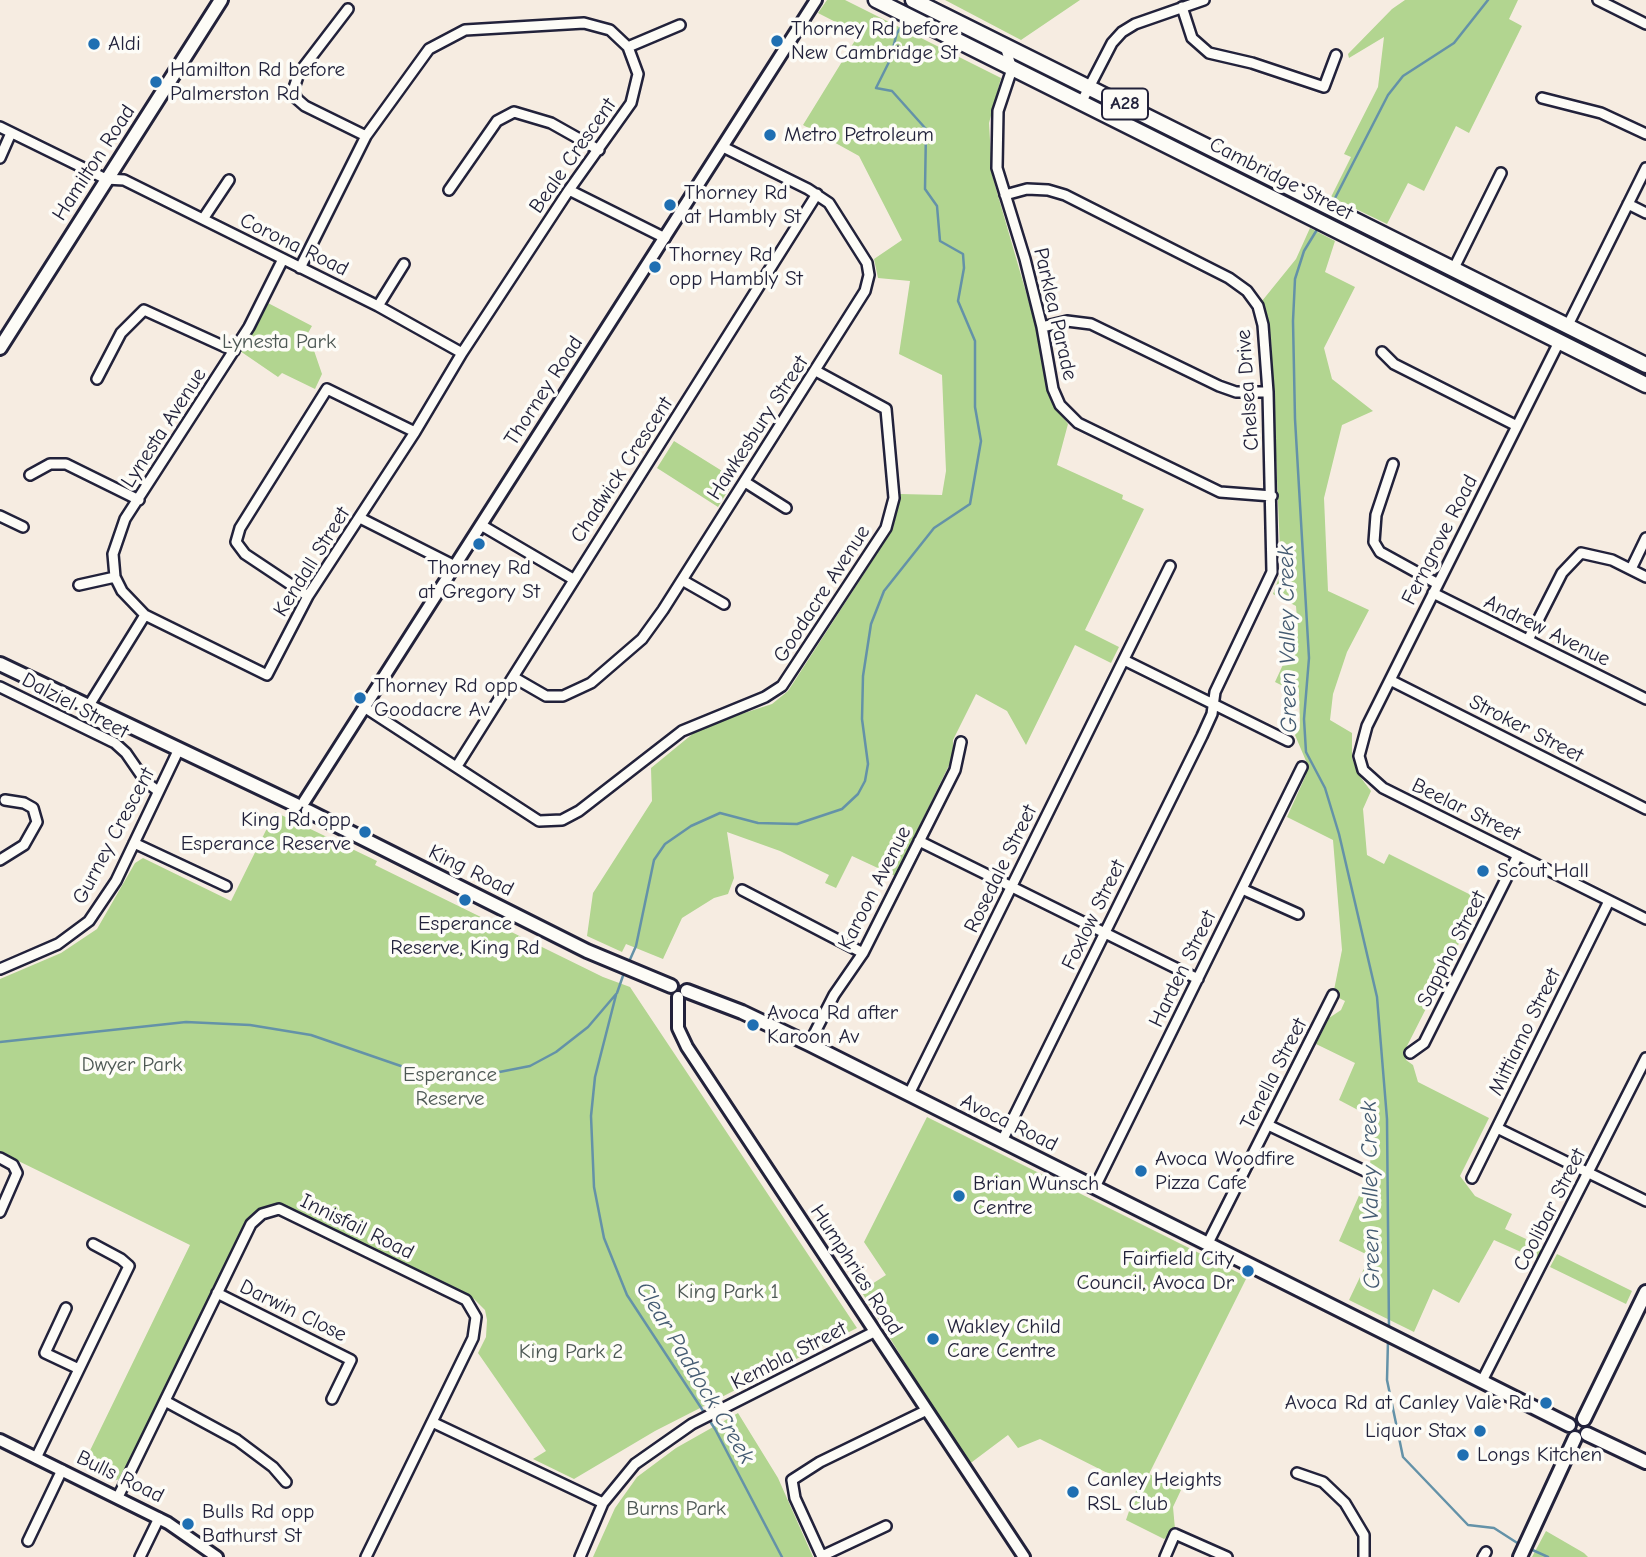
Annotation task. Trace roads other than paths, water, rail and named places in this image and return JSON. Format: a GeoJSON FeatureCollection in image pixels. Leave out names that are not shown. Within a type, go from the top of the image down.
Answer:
{"type":"FeatureCollection","features":[{"type":"Feature","properties":{"kind":"highway","name":"Cambridge Street"},"geometry":{"type":"LineString","coordinates":[[876,0],[1646,386]]}},
{"type":"Feature","properties":{"kind":"highway","name":"Cambridge Street"},"geometry":{"type":"LineString","coordinates":[[913,0],[1646,365]]}},
{"type":"Feature","properties":{"kind":"main road","name":"Hamilton Road"},"geometry":{"type":"LineString","coordinates":[[0,348],[221,0]]}},
{"type":"Feature","properties":{"kind":"main road","name":"King Road"},"geometry":{"type":"LineString","coordinates":[[0,664],[178,751],[303,806],[617,964]]}},
{"type":"Feature","properties":{"kind":"main road","name":"Avoca Road"},"geometry":{"type":"LineString","coordinates":[[617,964],[679,991],[742,1012],[809,1044],[1462,1370],[1496,1391],[1504,1391]]}},
{"type":"Feature","properties":{"kind":"main road"},"geometry":{"type":"LineString","coordinates":[[1584,1419],[1646,1292]]}},
{"type":"Feature","properties":{"kind":"main road","name":"Avoca Road"},"geometry":{"type":"LineString","coordinates":[[1462,1370],[1484,1377],[1504,1391],[1569,1425]]}},
{"type":"Feature","properties":{"kind":"main road"},"geometry":{"type":"LineString","coordinates":[[1584,1419],[1574,1419],[1569,1430],[1646,1462]]}},
{"type":"Feature","properties":{"kind":"main road"},"geometry":{"type":"LineString","coordinates":[[1521,1556],[1581,1436],[1589,1428],[1584,1419]]}},
{"type":"Feature","properties":{"kind":"street","name":"Thorney Road"},"geometry":{"type":"LineString","coordinates":[[303,806],[816,0]]}},
{"type":"Feature","properties":{"kind":"street"},"geometry":{"type":"LineString","coordinates":[[1082,101],[1116,37],[1135,23],[1204,0]]}},
{"type":"Feature","properties":{"kind":"street"},"geometry":{"type":"LineString","coordinates":[[1598,0],[1646,24]]}},
{"type":"Feature","properties":{"kind":"street"},"geometry":{"type":"LineString","coordinates":[[1182,7],[1192,38],[1209,53],[1252,63],[1324,87],[1336,55]]}},
{"type":"Feature","properties":{"kind":"street"},"geometry":{"type":"LineString","coordinates":[[348,9],[299,73],[293,91],[305,106],[366,136]]}},
{"type":"Feature","properties":{"kind":"street"},"geometry":{"type":"LineString","coordinates":[[300,268],[366,136],[429,49],[465,30],[584,23],[610,30],[628,47],[680,25]]}},
{"type":"Feature","properties":{"kind":"street"},"geometry":{"type":"LineString","coordinates":[[1004,44],[1012,69]]}},
{"type":"Feature","properties":{"kind":"street","name":"Beale Crescent"},"geometry":{"type":"LineString","coordinates":[[462,353],[569,190],[631,103],[638,74],[628,47]]}},
{"type":"Feature","properties":{"kind":"street","name":"Parklea Parade"},"geometry":{"type":"LineString","coordinates":[[1012,69],[998,111],[995,135],[997,168],[1042,327],[1054,389],[1060,405],[1078,423],[1220,492],[1272,496]]}},
{"type":"Feature","properties":{"kind":"street"},"geometry":{"type":"LineString","coordinates":[[1542,98],[1601,113],[1646,134]]}},
{"type":"Feature","properties":{"kind":"street"},"geometry":{"type":"LineString","coordinates":[[449,190],[497,121],[514,112],[551,123],[599,150]]}},
{"type":"Feature","properties":{"kind":"street","name":"Corona Road"},"geometry":{"type":"LineString","coordinates":[[0,127],[106,179],[124,180],[377,306],[462,353]]}},
{"type":"Feature","properties":{"kind":"street"},"geometry":{"type":"LineString","coordinates":[[0,158],[11,133]]}},
{"type":"Feature","properties":{"kind":"street","name":"Hawkesbury Street"},"geometry":{"type":"LineString","coordinates":[[513,677],[546,696],[564,696],[591,683],[642,639],[863,297],[869,275],[865,258],[829,203],[817,194],[723,147]]}},
{"type":"Feature","properties":{"kind":"street"},"geometry":{"type":"LineString","coordinates":[[1568,325],[1646,169]]}},
{"type":"Feature","properties":{"kind":"street"},"geometry":{"type":"LineString","coordinates":[[1454,268],[1501,173]]}},
{"type":"Feature","properties":{"kind":"street"},"geometry":{"type":"LineString","coordinates":[[203,219],[229,180]]}},
{"type":"Feature","properties":{"kind":"street","name":"Chelsea Drive"},"geometry":{"type":"LineString","coordinates":[[1005,195],[1027,189],[1048,190],[1065,195],[1238,284],[1258,306],[1263,325],[1268,391],[1272,572],[1215,692],[1213,704]]}},
{"type":"Feature","properties":{"kind":"street"},"geometry":{"type":"LineString","coordinates":[[569,190],[664,237]]}},
{"type":"Feature","properties":{"kind":"street","name":"Chadwick Crescent"},"geometry":{"type":"LineString","coordinates":[[457,766],[817,194]]}},
{"type":"Feature","properties":{"kind":"street"},"geometry":{"type":"LineString","coordinates":[[1628,204],[1646,213]]}},
{"type":"Feature","properties":{"kind":"street","name":"Lynesta Avenue"},"geometry":{"type":"LineString","coordinates":[[115,576],[113,554],[117,535],[249,327],[283,259]]}},
{"type":"Feature","properties":{"kind":"street"},"geometry":{"type":"LineString","coordinates":[[377,306],[404,264]]}},
{"type":"Feature","properties":{"kind":"street"},"geometry":{"type":"LineString","coordinates":[[97,379],[121,333],[144,310],[234,351]]}},
{"type":"Feature","properties":{"kind":"street"},"geometry":{"type":"LineString","coordinates":[[1042,327],[1067,321],[1091,324],[1219,386],[1236,392],[1268,391]]}},
{"type":"Feature","properties":{"kind":"street","name":"Ferngrove Road"},"geometry":{"type":"LineString","coordinates":[[1359,756],[1363,735],[1559,342]]}},
{"type":"Feature","properties":{"kind":"street"},"geometry":{"type":"LineString","coordinates":[[1382,352],[1394,364],[1517,426]]}},
{"type":"Feature","properties":{"kind":"street","name":"Kendall Street"},"geometry":{"type":"LineString","coordinates":[[145,615],[267,675],[307,596],[415,432],[462,353]]}},
{"type":"Feature","properties":{"kind":"street","name":"Goodacre Avenue"},"geometry":{"type":"LineString","coordinates":[[365,707],[539,821],[562,820],[579,811],[682,731],[765,697],[782,686],[819,635],[888,524],[894,490],[887,408],[816,371]]}},
{"type":"Feature","properties":{"kind":"street"},"geometry":{"type":"LineString","coordinates":[[307,596],[245,554],[236,542],[240,528],[327,389],[415,432]]}},
{"type":"Feature","properties":{"kind":"street"},"geometry":{"type":"LineString","coordinates":[[30,475],[50,464],[66,464],[139,500]]}},
{"type":"Feature","properties":{"kind":"street","name":"Andrew Avenue"},"geometry":{"type":"LineString","coordinates":[[1393,464],[1376,514],[1374,542],[1380,552],[1436,589],[1528,640],[1646,699]]}},
{"type":"Feature","properties":{"kind":"street"},"geometry":{"type":"LineString","coordinates":[[745,482],[786,508]]}},
{"type":"Feature","properties":{"kind":"street"},"geometry":{"type":"LineString","coordinates":[[0,516],[23,527]]}},
{"type":"Feature","properties":{"kind":"street"},"geometry":{"type":"LineString","coordinates":[[360,518],[455,566]]}},
{"type":"Feature","properties":{"kind":"street"},"geometry":{"type":"LineString","coordinates":[[481,525],[573,579]]}},
{"type":"Feature","properties":{"kind":"street"},"geometry":{"type":"LineString","coordinates":[[1631,569],[1646,538]]}},
{"type":"Feature","properties":{"kind":"street"},"geometry":{"type":"LineString","coordinates":[[1528,640],[1562,573],[1581,553],[1596,554],[1646,577]]}},
{"type":"Feature","properties":{"kind":"street","name":"Rosedale Street"},"geometry":{"type":"LineString","coordinates":[[909,1094],[1170,566]]}},
{"type":"Feature","properties":{"kind":"street"},"geometry":{"type":"LineString","coordinates":[[79,585],[115,576],[131,603],[145,615],[88,707]]}},
{"type":"Feature","properties":{"kind":"street"},"geometry":{"type":"LineString","coordinates":[[682,580],[724,604]]}},
{"type":"Feature","properties":{"kind":"street"},"geometry":{"type":"LineString","coordinates":[[1124,660],[1288,741]]}},
{"type":"Feature","properties":{"kind":"street","name":"Stroker Street"},"geometry":{"type":"LineString","coordinates":[[1390,680],[1646,809]]}},
{"type":"Feature","properties":{"kind":"street","name":"Dalziel Street"},"geometry":{"type":"LineString","coordinates":[[0,687],[115,743],[126,752],[146,782],[158,791]]}},
{"type":"Feature","properties":{"kind":"street","name":"Foxlow Street"},"geometry":{"type":"LineString","coordinates":[[1002,1141],[1202,736],[1213,704]]}},
{"type":"Feature","properties":{"kind":"street","name":"Karoon Avenue"},"geometry":{"type":"LineString","coordinates":[[809,1044],[834,995],[863,953],[955,770],[961,742]]}},
{"type":"Feature","properties":{"kind":"street","name":"Gurney Crescent"},"geometry":{"type":"LineString","coordinates":[[0,969],[58,944],[84,927],[103,903],[178,751]]}},
{"type":"Feature","properties":{"kind":"street","name":"Beelar Street"},"geometry":{"type":"LineString","coordinates":[[1359,756],[1363,770],[1383,788],[1646,919]]}},
{"type":"Feature","properties":{"kind":"street","name":"Harden Street"},"geometry":{"type":"LineString","coordinates":[[1095,1187],[1303,767]]}},
{"type":"Feature","properties":{"kind":"street"},"geometry":{"type":"LineString","coordinates":[[0,860],[24,845],[37,822],[33,808],[24,803],[5,800]]}},
{"type":"Feature","properties":{"kind":"street"},"geometry":{"type":"LineString","coordinates":[[919,841],[1198,979]]}},
{"type":"Feature","properties":{"kind":"street"},"geometry":{"type":"LineString","coordinates":[[134,843],[226,886]]}},
{"type":"Feature","properties":{"kind":"street","name":"Sappho Street"},"geometry":{"type":"LineString","coordinates":[[1410,1053],[1424,1043],[1518,855]]}},
{"type":"Feature","properties":{"kind":"street"},"geometry":{"type":"LineString","coordinates":[[1242,889],[1297,914]]}},
{"type":"Feature","properties":{"kind":"street"},"geometry":{"type":"LineString","coordinates":[[742,890],[863,953]]}},
{"type":"Feature","properties":{"kind":"street","name":"Mittiamo Street"},"geometry":{"type":"LineString","coordinates":[[1472,1178],[1609,901]]}},
{"type":"Feature","properties":{"kind":"street","name":"Humphries Road"},"geometry":{"type":"LineString","coordinates":[[679,991],[677,1028],[687,1047],[925,1411],[1024,1557]]}},
{"type":"Feature","properties":{"kind":"street","name":"Tenella Street"},"geometry":{"type":"LineString","coordinates":[[1208,1243],[1333,995]]}},
{"type":"Feature","properties":{"kind":"street","name":"Coolibar Street"},"geometry":{"type":"LineString","coordinates":[[1484,1377],[1646,1058]]}},
{"type":"Feature","properties":{"kind":"street"},"geometry":{"type":"LineString","coordinates":[[1268,1125],[1369,1173]]}},
{"type":"Feature","properties":{"kind":"street"},"geometry":{"type":"LineString","coordinates":[[1497,1128],[1646,1201]]}},
{"type":"Feature","properties":{"kind":"street"},"geometry":{"type":"LineString","coordinates":[[0,1158],[17,1170],[16,1180],[0,1212]]}},
{"type":"Feature","properties":{"kind":"street","name":"Innisfail Road"},"geometry":{"type":"LineString","coordinates":[[118,1497],[251,1223],[262,1214],[279,1209],[466,1300],[476,1317],[477,1327],[366,1557]]}},
{"type":"Feature","properties":{"kind":"street"},"geometry":{"type":"LineString","coordinates":[[36,1458],[129,1266],[93,1244]]}},
{"type":"Feature","properties":{"kind":"street","name":"Darwin Close"},"geometry":{"type":"LineString","coordinates":[[217,1293],[351,1360],[332,1399]]}},
{"type":"Feature","properties":{"kind":"street"},"geometry":{"type":"LineString","coordinates":[[66,1308],[45,1353],[79,1369]]}},
{"type":"Feature","properties":{"kind":"street","name":"Kembla Street"},"geometry":{"type":"LineString","coordinates":[[580,1557],[603,1503],[635,1464],[692,1424],[874,1332]]}},
{"type":"Feature","properties":{"kind":"street"},"geometry":{"type":"LineString","coordinates":[[165,1401],[228,1434],[273,1467],[286,1482]]}},
{"type":"Feature","properties":{"kind":"street"},"geometry":{"type":"LineString","coordinates":[[886,1526],[822,1556],[795,1498],[792,1480],[820,1462],[925,1411]]}},
{"type":"Feature","properties":{"kind":"street"},"geometry":{"type":"LineString","coordinates":[[432,1422],[603,1503]]}},
{"type":"Feature","properties":{"kind":"street","name":"Bulls Road"},"geometry":{"type":"LineString","coordinates":[[0,1440],[180,1529],[217,1557]]}},
{"type":"Feature","properties":{"kind":"street"},"geometry":{"type":"LineString","coordinates":[[28,1541],[62,1470]]}},
{"type":"Feature","properties":{"kind":"street"},"geometry":{"type":"LineString","coordinates":[[1297,1473],[1323,1482],[1345,1503],[1364,1535],[1364,1557]]}},
{"type":"Feature","properties":{"kind":"street"},"geometry":{"type":"LineString","coordinates":[[140,1557],[159,1518]]}},
{"type":"Feature","properties":{"kind":"street"},"geometry":{"type":"LineString","coordinates":[[1166,1557],[1175,1534],[1227,1557]]}},
{"type":"Feature","properties":{"kind":"waterway","name":"Green Valley Creek"},"geometry":{"type":"LineString","coordinates":[[1332,204],[1388,95],[1403,76],[1454,43],[1488,0]]}},
{"type":"Feature","properties":{"kind":"waterway"},"geometry":{"type":"LineString","coordinates":[[628,964],[636,946],[654,860],[665,844],[691,826],[720,813],[758,823],[797,824],[842,809],[858,794],[865,781],[868,764],[862,719],[863,676],[871,624],[884,591],[934,528],[970,504],[981,441],[975,407],[975,341],[958,301],[964,268],[963,254],[940,241],[937,206],[925,189],[926,129],[892,91],[876,88],[889,62],[897,33],[906,20]]}},
{"type":"Feature","properties":{"kind":"waterway","name":"Green Valley Creek"},"geometry":{"type":"LineString","coordinates":[[1318,228],[1304,251],[1295,279],[1293,321],[1295,419],[1309,658],[1304,719],[1306,752],[1325,788],[1339,834],[1377,997],[1387,1119],[1389,1330]]}},
{"type":"Feature","properties":{"kind":"waterway"},"geometry":{"type":"LineString","coordinates":[[0,1042],[186,1022],[250,1025],[311,1035],[424,1074],[484,1075],[530,1066],[556,1052],[588,1027],[617,993],[625,970]]}},
{"type":"Feature","properties":{"kind":"waterway","name":"Clear Paddock Creek"},"geometry":{"type":"LineString","coordinates":[[616,995],[595,1077],[591,1116],[594,1187],[604,1238],[627,1295],[715,1429],[782,1557]]}},
{"type":"Feature","properties":{"kind":"waterway"},"geometry":{"type":"LineString","coordinates":[[1388,1340],[1387,1380],[1403,1457],[1468,1525],[1494,1528],[1522,1546]]}},
{"type":"Feature","properties":{"kind":"waterway","name":"Green Valley Creek"},"geometry":{"type":"LineString","coordinates":[[1528,1548],[1548,1557]]}},
{"type":"Feature","properties":{"kind":"place","name":"Thorney Rd before New Cambridge St"},"geometry":{"type":"Point","coordinates":[777,41]}},
{"type":"Feature","properties":{"kind":"place","name":"Aldi"},"geometry":{"type":"Point","coordinates":[94,44]}},
{"type":"Feature","properties":{"kind":"place","name":"Hamilton Rd before Palmerston Rd"},"geometry":{"type":"Point","coordinates":[156,82]}},
{"type":"Feature","properties":{"kind":"place","name":"Metro Petroleum"},"geometry":{"type":"Point","coordinates":[770,135]}},
{"type":"Feature","properties":{"kind":"place","name":"Thorney Rd at Hambly St"},"geometry":{"type":"Point","coordinates":[670,205]}},
{"type":"Feature","properties":{"kind":"place","name":"Thorney Rd opp Hambly St"},"geometry":{"type":"Point","coordinates":[655,267]}},
{"type":"Feature","properties":{"kind":"place","name":"Thorney Rd at Gregory St"},"geometry":{"type":"Point","coordinates":[479,544]}},
{"type":"Feature","properties":{"kind":"place","name":"Thorney Rd opp Goodacre Av"},"geometry":{"type":"Point","coordinates":[360,698]}},
{"type":"Feature","properties":{"kind":"place","name":"King Rd opp Esperance Reserve"},"geometry":{"type":"Point","coordinates":[365,832]}},
{"type":"Feature","properties":{"kind":"place","name":"Scout Hall"},"geometry":{"type":"Point","coordinates":[1483,871]}},
{"type":"Feature","properties":{"kind":"place","name":"Esperance Reserve, King Rd"},"geometry":{"type":"Point","coordinates":[465,900]}},
{"type":"Feature","properties":{"kind":"place","name":"Avoca Rd after Karoon Av"},"geometry":{"type":"Point","coordinates":[753,1025]}},
{"type":"Feature","properties":{"kind":"place","name":"Avoca Woodfire Pizza Cafe"},"geometry":{"type":"Point","coordinates":[1141,1171]}},
{"type":"Feature","properties":{"kind":"place","name":"Brian Wunsch Centre"},"geometry":{"type":"Point","coordinates":[959,1196]}},
{"type":"Feature","properties":{"kind":"place","name":"Fairfield City Council, Avoca Dr"},"geometry":{"type":"Point","coordinates":[1248,1271]}},
{"type":"Feature","properties":{"kind":"place","name":"Wakley Child Care Centre"},"geometry":{"type":"Point","coordinates":[933,1339]}},
{"type":"Feature","properties":{"kind":"place","name":"Avoca Rd at Canley Vale Rd"},"geometry":{"type":"Point","coordinates":[1546,1403]}},
{"type":"Feature","properties":{"kind":"place","name":"Liquor Stax"},"geometry":{"type":"Point","coordinates":[1480,1431]}},
{"type":"Feature","properties":{"kind":"place","name":"Longs Kitchen"},"geometry":{"type":"Point","coordinates":[1463,1455]}},
{"type":"Feature","properties":{"kind":"place","name":"Canley Heights RSL Club"},"geometry":{"type":"Point","coordinates":[1073,1492]}},
{"type":"Feature","properties":{"kind":"place","name":"Bulls Rd opp Bathurst St"},"geometry":{"type":"Point","coordinates":[188,1524]}},
{"type":"Feature","properties":{"kind":"park label","name":"Lynesta Park"},"geometry":{"type":"Point","coordinates":[279,342]}},
{"type":"Feature","properties":{"kind":"park label","name":"Dwyer Park"},"geometry":{"type":"Point","coordinates":[132,1065]}},
{"type":"Feature","properties":{"kind":"park label","name":"Esperance Reserve"},"geometry":{"type":"Point","coordinates":[450,1087]}},
{"type":"Feature","properties":{"kind":"park label","name":"King Park 1"},"geometry":{"type":"Point","coordinates":[728,1292]}},
{"type":"Feature","properties":{"kind":"park label","name":"King Park 2"},"geometry":{"type":"Point","coordinates":[571,1352]}},
{"type":"Feature","properties":{"kind":"park label","name":"Burns Park"},"geometry":{"type":"Point","coordinates":[676,1509]}}]}
